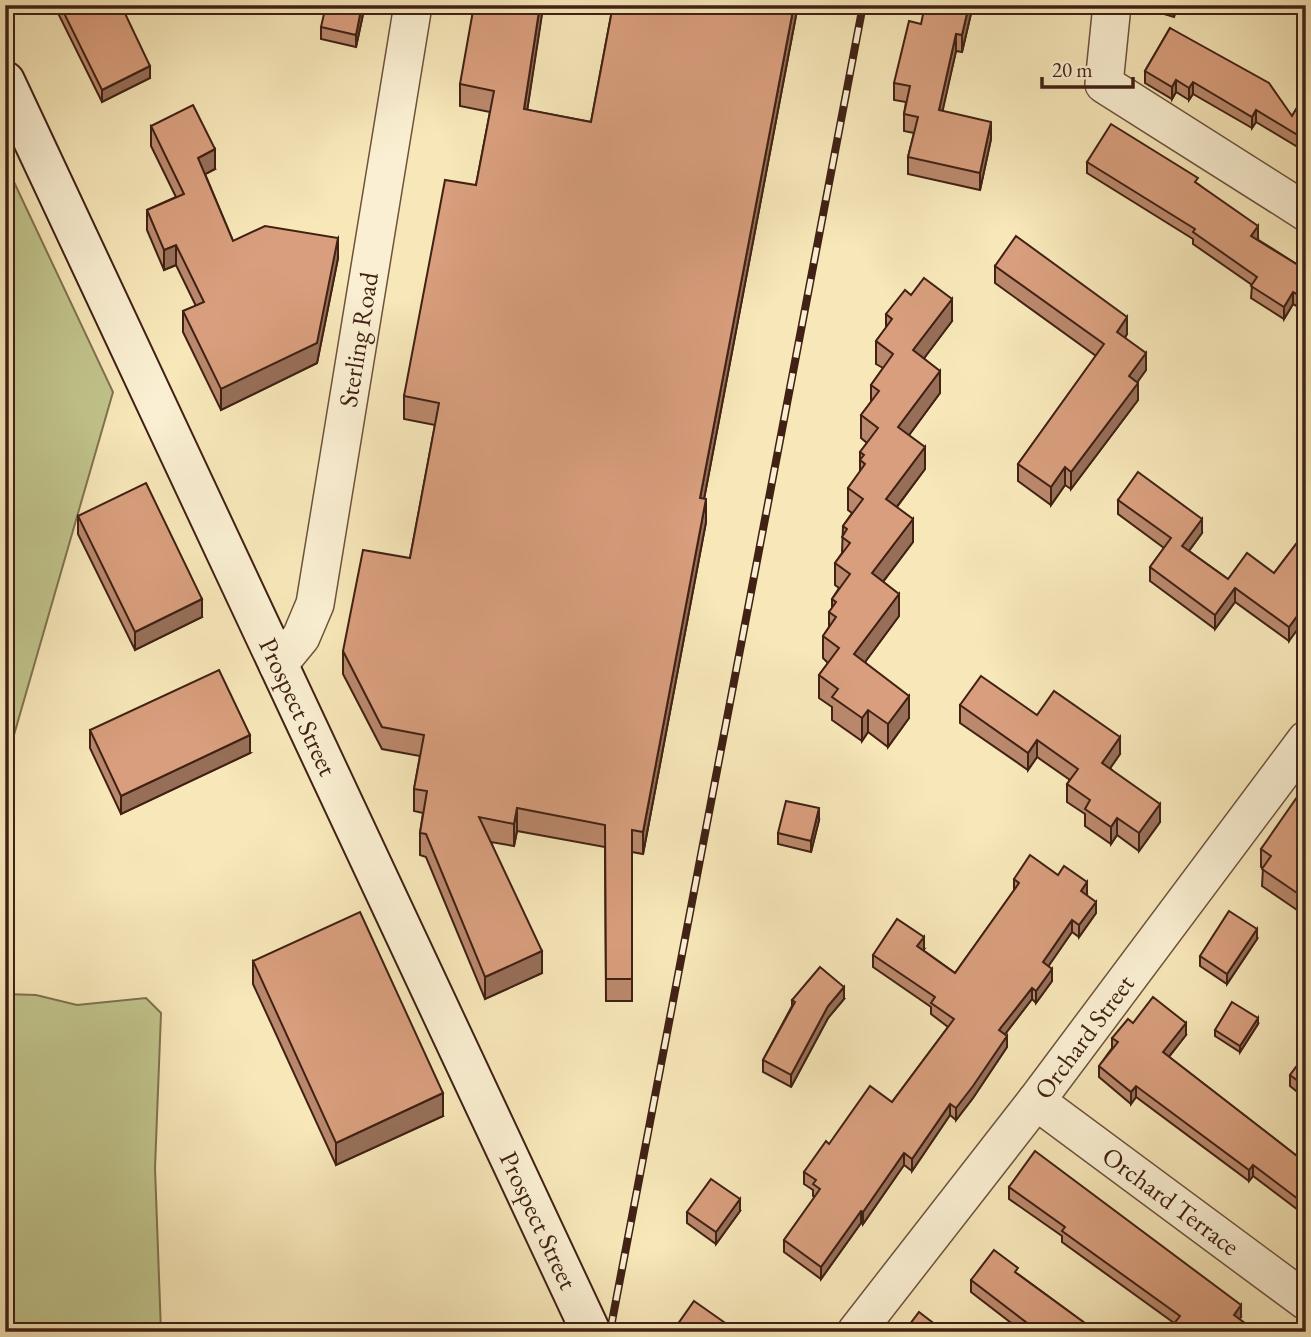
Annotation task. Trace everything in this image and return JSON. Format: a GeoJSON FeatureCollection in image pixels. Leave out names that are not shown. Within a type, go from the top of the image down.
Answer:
{"type":"FeatureCollection","features":[{"type":"Feature","properties":{"kind":"main road","name":"Prospect Street"},"geometry":{"type":"LineString","coordinates":[[5,81],[591,1332]]}},
{"type":"Feature","properties":{"kind":"street","name":"Sterling Road"},"geometry":{"type":"LineString","coordinates":[[278,665],[301,637],[315,604],[413,5]]}},
{"type":"Feature","properties":{"kind":"street"},"geometry":{"type":"LineString","coordinates":[[1112,5],[1104,84],[1306,212]]}},
{"type":"Feature","properties":{"kind":"street","name":"Orchard Street"},"geometry":{"type":"LineString","coordinates":[[856,1332],[1303,748]]}},
{"type":"Feature","properties":{"kind":"street","name":"Orchard Terrace"},"geometry":{"type":"LineString","coordinates":[[1035,1101],[1306,1301]]}},
{"type":"Feature","properties":{"kind":"green space"},"geometry":{"type":"Polygon","coordinates":[[[5,163],[113,392],[5,766],[5,163]]]}},
{"type":"Feature","properties":{"kind":"green space"},"geometry":{"type":"Polygon","coordinates":[[[5,994],[36,995],[77,1005],[146,998],[161,1013],[155,1168],[161,1332],[5,1332],[5,994]]]}},
{"type":"Feature","properties":{"kind":"building"},"geometry":{"type":"Polygon","coordinates":[[[60,5],[121,5],[150,66],[102,90],[60,5]]]}},
{"type":"Feature","properties":{"kind":"building"},"geometry":{"type":"Polygon","coordinates":[[[326,5],[362,5],[356,35],[321,27],[326,5]]]}},
{"type":"Feature","properties":{"kind":"building"},"geometry":{"type":"Polygon","coordinates":[[[474,5],[540,5],[524,109],[591,122],[613,5],[794,5],[700,498],[706,499],[643,832],[632,830],[632,979],[606,979],[605,825],[517,808],[514,824],[479,817],[542,951],[485,977],[426,834],[420,833],[427,791],[414,789],[424,735],[382,727],[343,651],[363,550],[410,558],[439,403],[404,396],[445,180],[476,185],[494,91],[460,84],[474,5]]]}},
{"type":"Feature","properties":{"kind":"building"},"geometry":{"type":"Polygon","coordinates":[[[925,5],[969,5],[962,35],[956,34],[939,110],[991,122],[980,173],[908,157],[918,117],[904,114],[910,86],[894,83],[909,21],[921,24],[925,5]]]}},
{"type":"Feature","properties":{"kind":"building"},"geometry":{"type":"Polygon","coordinates":[[[1170,28],[1269,83],[1292,116],[1306,93],[1306,140],[1256,110],[1252,117],[1193,82],[1189,88],[1176,80],[1172,87],[1145,71],[1170,28]]]}},
{"type":"Feature","properties":{"kind":"building"},"geometry":{"type":"Polygon","coordinates":[[[193,105],[215,149],[198,158],[233,241],[265,226],[338,238],[317,343],[221,389],[183,311],[204,302],[176,245],[164,250],[147,210],[184,194],[151,126],[193,105]]]}},
{"type":"Feature","properties":{"kind":"building"},"geometry":{"type":"Polygon","coordinates":[[[1111,124],[1198,178],[1195,182],[1258,226],[1251,236],[1306,270],[1306,299],[1293,292],[1284,307],[1251,286],[1257,277],[1193,232],[1195,229],[1087,162],[1111,124]]]}},
{"type":"Feature","properties":{"kind":"building"},"geometry":{"type":"Polygon","coordinates":[[[1016,236],[1127,317],[1117,332],[1146,353],[1129,376],[1138,383],[1071,472],[1065,467],[1051,487],[1018,464],[1104,344],[995,266],[1016,236]]]}},
{"type":"Feature","properties":{"kind":"building"},"geometry":{"type":"Polygon","coordinates":[[[924,278],[952,299],[913,350],[940,371],[898,427],[925,447],[886,499],[913,519],[872,573],[899,594],[854,654],[909,696],[888,724],[868,710],[862,718],[832,697],[838,689],[819,675],[839,648],[823,636],[836,617],[829,612],[836,602],[832,599],[850,574],[835,563],[850,543],[842,537],[847,529],[843,526],[863,499],[848,488],[865,464],[860,460],[864,455],[860,452],[878,428],[861,415],[879,391],[871,385],[893,354],[876,341],[892,319],[886,314],[905,290],[911,295],[924,278]]]}},
{"type":"Feature","properties":{"kind":"building"},"geometry":{"type":"Polygon","coordinates":[[[1138,472],[1202,519],[1182,546],[1228,579],[1247,553],[1274,573],[1306,531],[1306,604],[1289,627],[1235,588],[1215,615],[1150,567],[1171,538],[1118,500],[1138,472]]]}},
{"type":"Feature","properties":{"kind":"building"},"geometry":{"type":"Polygon","coordinates":[[[146,483],[202,599],[135,632],[78,516],[146,483]]]}},
{"type":"Feature","properties":{"kind":"building"},"geometry":{"type":"Polygon","coordinates":[[[219,670],[250,735],[121,796],[90,730],[219,670]]]}},
{"type":"Feature","properties":{"kind":"building"},"geometry":{"type":"Polygon","coordinates":[[[981,676],[1037,715],[1054,691],[1120,737],[1102,763],[1160,804],[1139,833],[1117,818],[1111,827],[1085,809],[1090,800],[1067,784],[1078,769],[1037,740],[1028,753],[960,705],[981,676]]]}},
{"type":"Feature","properties":{"kind":"building"},"geometry":{"type":"Polygon","coordinates":[[[1302,790],[1306,793],[1306,882],[1297,893],[1262,869],[1271,856],[1261,849],[1302,790]]]}},
{"type":"Feature","properties":{"kind":"building"},"geometry":{"type":"Polygon","coordinates":[[[786,801],[819,808],[811,841],[778,833],[786,801]]]}},
{"type":"Feature","properties":{"kind":"building"},"geometry":{"type":"Polygon","coordinates":[[[1030,855],[1058,875],[1064,866],[1087,882],[1081,891],[1096,902],[1079,925],[1072,920],[1043,962],[1052,969],[1036,991],[1032,988],[999,1030],[1007,1036],[973,1086],[956,1108],[950,1104],[912,1159],[904,1153],[821,1267],[784,1240],[820,1189],[813,1184],[816,1180],[804,1172],[826,1141],[829,1144],[870,1086],[892,1102],[954,1019],[931,1003],[935,997],[873,955],[897,919],[924,937],[917,946],[955,973],[1019,883],[1014,879],[1030,855]]]}},
{"type":"Feature","properties":{"kind":"building"},"geometry":{"type":"Polygon","coordinates":[[[1229,911],[1257,929],[1227,974],[1200,956],[1229,911]]]}},
{"type":"Feature","properties":{"kind":"building"},"geometry":{"type":"Polygon","coordinates":[[[360,912],[443,1093],[336,1143],[253,961],[360,912]]]}},
{"type":"Feature","properties":{"kind":"building"},"geometry":{"type":"Polygon","coordinates":[[[820,967],[844,987],[828,1006],[791,1075],[763,1060],[795,1002],[792,1000],[820,967]]]}},
{"type":"Feature","properties":{"kind":"building"},"geometry":{"type":"Polygon","coordinates":[[[1153,997],[1186,1023],[1163,1052],[1297,1156],[1302,1149],[1306,1152],[1306,1205],[1253,1165],[1249,1170],[1136,1086],[1131,1092],[1099,1066],[1118,1042],[1112,1038],[1128,1019],[1133,1023],[1153,997]]]}},
{"type":"Feature","properties":{"kind":"building"},"geometry":{"type":"Polygon","coordinates":[[[1232,1002],[1258,1018],[1240,1046],[1215,1030],[1232,1002]]]}},
{"type":"Feature","properties":{"kind":"building"},"geometry":{"type":"Polygon","coordinates":[[[1306,1054],[1306,1087],[1290,1075],[1306,1054]]]}},
{"type":"Feature","properties":{"kind":"building"},"geometry":{"type":"Polygon","coordinates":[[[1035,1151],[1241,1305],[1234,1315],[1257,1332],[1169,1330],[1180,1316],[1062,1231],[1065,1227],[1009,1187],[1035,1151]]]}},
{"type":"Feature","properties":{"kind":"building"},"geometry":{"type":"Polygon","coordinates":[[[711,1179],[740,1199],[716,1232],[687,1212],[711,1179]]]}},
{"type":"Feature","properties":{"kind":"building"},"geometry":{"type":"Polygon","coordinates":[[[994,1250],[1018,1268],[1015,1272],[1097,1332],[1039,1332],[971,1280],[994,1250]]]}},
{"type":"Feature","properties":{"kind":"building"},"geometry":{"type":"Polygon","coordinates":[[[694,1301],[738,1332],[674,1332],[694,1301]]]}},
{"type":"Feature","properties":{"kind":"building"},"geometry":{"type":"Polygon","coordinates":[[[919,1312],[945,1332],[904,1332],[919,1312]]]}},
{"type":"Feature","properties":{"kind":"railway"},"geometry":{"type":"LineString","coordinates":[[610,1332],[863,5]]}}]}
